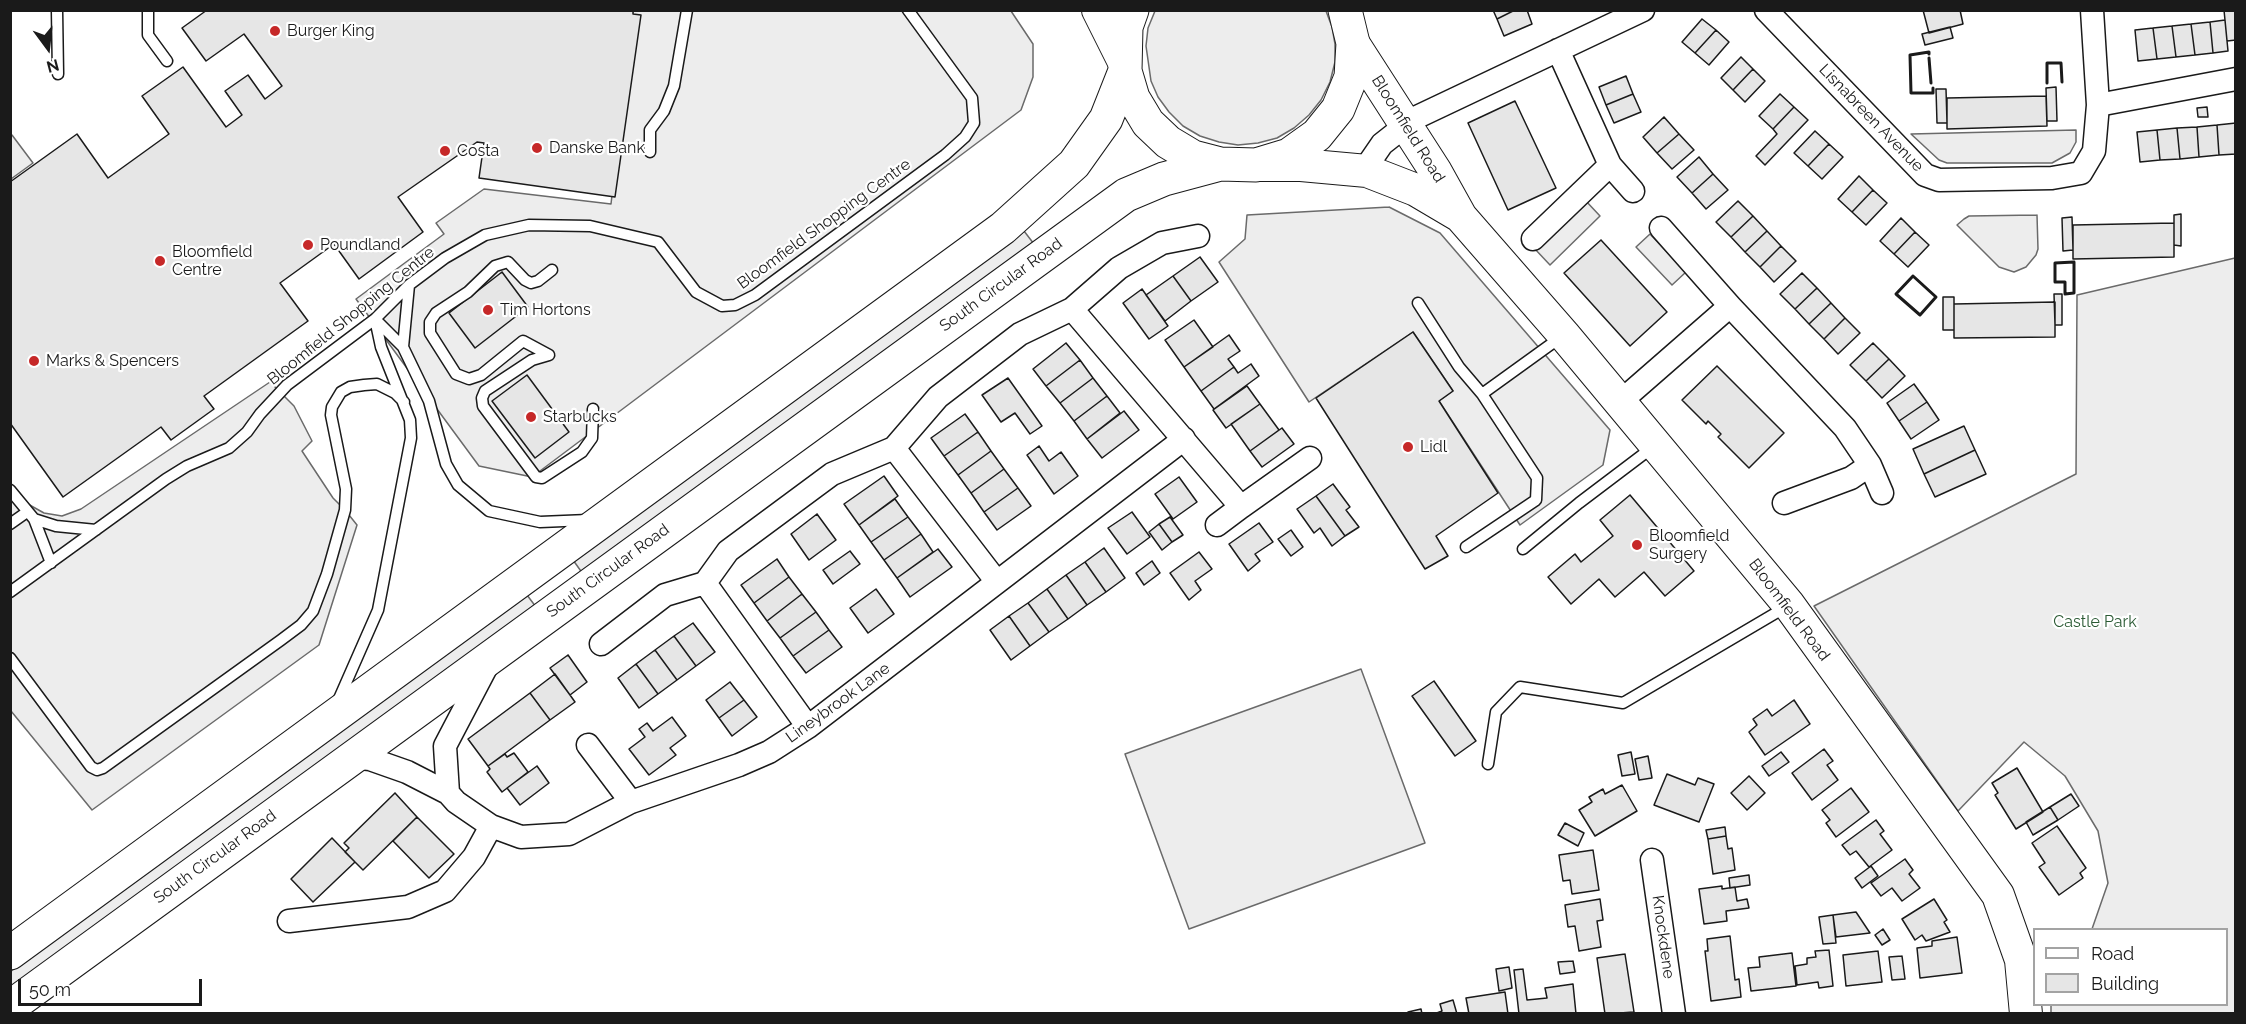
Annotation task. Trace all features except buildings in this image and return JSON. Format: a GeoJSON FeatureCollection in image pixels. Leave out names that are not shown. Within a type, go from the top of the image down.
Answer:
{"type":"FeatureCollection","features":[{"type":"Feature","properties":{"kind":"highway"},"geometry":{"type":"LineString","coordinates":[[10,953],[1003,228],[1074,164],[1106,119],[1124,66],[1126,27],[1132,10]]}},
{"type":"Feature","properties":{"kind":"highway"},"geometry":{"type":"LineString","coordinates":[[1124,66],[1133,98],[1148,123],[1168,142],[1193,157],[1220,164],[1256,165],[1289,155],[1317,135],[1338,109],[1351,77],[1352,24]]}},
{"type":"Feature","properties":{"kind":"highway","name":"South Circular Road"},"geometry":{"type":"LineString","coordinates":[[10,1007],[1126,195],[1164,179],[1220,164]]}},
{"type":"Feature","properties":{"kind":"street"},"geometry":{"type":"LineString","coordinates":[[1098,10],[1124,66]]}},
{"type":"Feature","properties":{"kind":"street","name":"Lisnabreen Avenue"},"geometry":{"type":"LineString","coordinates":[[1766,10],[1925,175],[1939,180],[2052,178],[2081,173],[2094,151],[2098,105],[2092,10]]}},
{"type":"Feature","properties":{"kind":"street"},"geometry":{"type":"LineString","coordinates":[[1367,171],[1371,160],[1382,144],[1405,124],[1631,13]]}},
{"type":"Feature","properties":{"kind":"street","name":"Bloomfield Road"},"geometry":{"type":"LineString","coordinates":[[1352,24],[1405,124],[1461,217],[1564,335],[1789,605],[1998,895],[2021,960],[2026,1014]]}},
{"type":"Feature","properties":{"kind":"street"},"geometry":{"type":"LineString","coordinates":[[1558,50],[1610,165],[1633,191]]}},
{"type":"Feature","properties":{"kind":"street"},"geometry":{"type":"LineString","coordinates":[[2098,105],[2235,79]]}},
{"type":"Feature","properties":{"kind":"street","name":"Bloomfield Road"},"geometry":{"type":"LineString","coordinates":[[1256,165],[1301,165],[1367,171],[1416,190],[1461,217]]}},
{"type":"Feature","properties":{"kind":"street"},"geometry":{"type":"LineString","coordinates":[[1533,239],[1610,165]]}},
{"type":"Feature","properties":{"kind":"street"},"geometry":{"type":"LineString","coordinates":[[1661,228],[1730,306],[1845,428],[1870,465],[1882,493]]}},
{"type":"Feature","properties":{"kind":"street"},"geometry":{"type":"LineString","coordinates":[[601,644],[665,595],[705,583],[728,551],[832,474],[894,448],[938,397],[1020,334],[1072,309],[1119,268],[1161,243],[1198,236]]}},
{"type":"Feature","properties":{"kind":"street"},"geometry":{"type":"LineString","coordinates":[[1620,402],[1730,306]]}},
{"type":"Feature","properties":{"kind":"street"},"geometry":{"type":"LineString","coordinates":[[1072,309],[1241,507]]}},
{"type":"Feature","properties":{"kind":"street","name":"Lineybrook Lane"},"geometry":{"type":"LineString","coordinates":[[351,757],[370,759],[407,772],[448,793],[456,802],[491,826],[521,837],[569,834],[631,802],[759,757],[808,727],[1184,439]]}},
{"type":"Feature","properties":{"kind":"street"},"geometry":{"type":"LineString","coordinates":[[894,448],[997,582]]}},
{"type":"Feature","properties":{"kind":"street"},"geometry":{"type":"LineString","coordinates":[[1216,525],[1310,458]]}},
{"type":"Feature","properties":{"kind":"street"},"geometry":{"type":"LineString","coordinates":[[1784,503],[1851,478],[1870,465]]}},
{"type":"Feature","properties":{"kind":"street"},"geometry":{"type":"LineString","coordinates":[[705,583],[808,727]]}},
{"type":"Feature","properties":{"kind":"street"},"geometry":{"type":"LineString","coordinates":[[448,793],[445,746],[492,655]]}},
{"type":"Feature","properties":{"kind":"street"},"geometry":{"type":"LineString","coordinates":[[588,745],[631,802]]}},
{"type":"Feature","properties":{"kind":"street"},"geometry":{"type":"LineString","coordinates":[[289,921],[408,907],[445,891],[474,857],[491,826]]}},
{"type":"Feature","properties":{"kind":"street","name":"Knockdene"},"geometry":{"type":"LineString","coordinates":[[1652,860],[1674,1014]]}},
{"type":"Feature","properties":{"kind":"lane"},"geometry":{"type":"LineString","coordinates":[[57,10],[58,74]]}},
{"type":"Feature","properties":{"kind":"lane"},"geometry":{"type":"LineString","coordinates":[[148,10],[148,35],[166,61]]}},
{"type":"Feature","properties":{"kind":"lane"},"geometry":{"type":"LineString","coordinates":[[650,152],[650,130],[664,111],[674,86],[687,10]]}},
{"type":"Feature","properties":{"kind":"lane","name":"Bloomfield Shopping Centre"},"geometry":{"type":"LineString","coordinates":[[10,592],[177,471],[229,448],[247,432],[287,385],[375,319],[409,285],[445,258],[485,235],[529,225],[590,226],[658,242],[696,292],[722,306],[735,305],[755,295],[945,155],[965,137],[974,123],[972,98],[908,10]]}},
{"type":"Feature","properties":{"kind":"lane"},"geometry":{"type":"LineString","coordinates":[[552,270],[538,281],[531,283],[525,280],[508,262],[495,266],[468,292],[436,313],[430,322],[430,333],[456,374],[469,379],[482,375],[523,341],[549,355],[532,360],[485,391],[482,398],[483,406],[536,477],[543,478],[582,452],[592,438],[593,409]]}},
{"type":"Feature","properties":{"kind":"lane"},"geometry":{"type":"LineString","coordinates":[[403,347],[409,285]]}},
{"type":"Feature","properties":{"kind":"lane"},"geometry":{"type":"LineString","coordinates":[[1418,303],[1459,367],[1482,394],[1537,478],[1536,500],[1466,547]]}},
{"type":"Feature","properties":{"kind":"lane"},"geometry":{"type":"LineString","coordinates":[[375,319],[403,347],[429,401],[446,464],[458,485],[489,511],[540,522],[604,520]]}},
{"type":"Feature","properties":{"kind":"lane"},"geometry":{"type":"LineString","coordinates":[[330,718],[378,609],[411,438],[410,420],[381,347],[375,319]]}},
{"type":"Feature","properties":{"kind":"lane"},"geometry":{"type":"LineString","coordinates":[[1482,394],[1564,335]]}},
{"type":"Feature","properties":{"kind":"lane"},"geometry":{"type":"LineString","coordinates":[[10,658],[91,767],[97,770],[301,625],[313,611],[327,574],[345,510],[346,489],[331,416],[335,399],[350,387],[377,384],[395,393],[404,402]]}},
{"type":"Feature","properties":{"kind":"lane"},"geometry":{"type":"LineString","coordinates":[[1523,549],[1656,445]]}},
{"type":"Feature","properties":{"kind":"lane"},"geometry":{"type":"LineString","coordinates":[[10,490],[30,515],[51,563]]}},
{"type":"Feature","properties":{"kind":"lane"},"geometry":{"type":"LineString","coordinates":[[10,524],[30,515],[56,526],[96,531]]}},
{"type":"Feature","properties":{"kind":"lane"},"geometry":{"type":"LineString","coordinates":[[1488,764],[1496,712],[1520,687],[1623,703],[1789,605]]}},
{"type":"Feature","properties":{"kind":"shaded area"},"geometry":{"type":"Polygon","coordinates":[[[633,11],[1011,11],[1033,44],[1033,77],[1021,110],[532,477],[479,466],[356,299],[444,234],[436,223],[484,189],[611,204],[633,11]]]}},
{"type":"Feature","properties":{"kind":"shaded area"},"geometry":{"type":"Polygon","coordinates":[[[1155,11],[1326,11],[1335,44],[1335,62],[1330,82],[1321,100],[1309,115],[1294,128],[1277,138],[1238,145],[1200,136],[1183,126],[1169,112],[1158,97],[1151,81],[1146,46],[1148,28],[1155,11]]]}},
{"type":"Feature","properties":{"kind":"shaded area"},"geometry":{"type":"Polygon","coordinates":[[[2076,130],[2076,142],[2070,153],[2052,163],[1947,163],[1939,160],[1911,134],[2076,130]]]}},
{"type":"Feature","properties":{"kind":"shaded area"},"geometry":{"type":"Polygon","coordinates":[[[12,135],[33,163],[11,179],[10,136],[12,135]]]}},
{"type":"Feature","properties":{"kind":"shaded area"},"geometry":{"type":"Polygon","coordinates":[[[1585,200],[1600,216],[1550,265],[1534,248],[1585,200]]]}},
{"type":"Feature","properties":{"kind":"shaded area"},"geometry":{"type":"Polygon","coordinates":[[[1389,207],[1440,233],[1610,430],[1603,465],[1520,525],[1439,401],[1453,391],[1413,332],[1309,402],[1219,262],[1245,239],[1247,215],[1389,207]]]}},
{"type":"Feature","properties":{"kind":"shaded area"},"geometry":{"type":"Polygon","coordinates":[[[2037,215],[2038,249],[2036,255],[2026,267],[2014,272],[1999,267],[1957,225],[1969,216],[2037,215]]]}},
{"type":"Feature","properties":{"kind":"shaded area"},"geometry":{"type":"Polygon","coordinates":[[[1024,231],[1034,244],[583,574],[573,560],[1024,231]]]}},
{"type":"Feature","properties":{"kind":"shaded area"},"geometry":{"type":"Polygon","coordinates":[[[1650,234],[1686,272],[1672,285],[1636,247],[1650,234]]]}},
{"type":"Feature","properties":{"kind":"shaded area","name":"Castle Park"},"geometry":{"type":"Polygon","coordinates":[[[2235,258],[2235,1013],[2051,1013],[2051,1006],[2228,1006],[2228,928],[2092,928],[2108,883],[2098,831],[2065,776],[2024,742],[1958,811],[1814,606],[2076,474],[2077,295],[2235,258]]]}},
{"type":"Feature","properties":{"kind":"shaded area"},"geometry":{"type":"Polygon","coordinates":[[[270,382],[294,406],[312,441],[302,451],[333,498],[357,525],[319,645],[92,810],[11,711],[10,482],[26,503],[44,513],[62,516],[81,509],[270,382]]]}},
{"type":"Feature","properties":{"kind":"shaded area"},"geometry":{"type":"Polygon","coordinates":[[[527,595],[536,607],[11,991],[10,972],[527,595]]]}},
{"type":"Feature","properties":{"kind":"shaded area"},"geometry":{"type":"Polygon","coordinates":[[[1361,669],[1425,843],[1189,929],[1125,754],[1361,669]]]}},
{"type":"Feature","properties":{"kind":"wall"},"geometry":{"type":"LineString","coordinates":[[1929,54],[1929,52],[1910,55],[1911,93],[1933,93],[1933,88]]}},
{"type":"Feature","properties":{"kind":"wall"},"geometry":{"type":"LineString","coordinates":[[1929,58],[1931,83]]}},
{"type":"Feature","properties":{"kind":"wall"},"geometry":{"type":"LineString","coordinates":[[2047,83],[2047,63],[2061,63],[2062,82]]}},
{"type":"Feature","properties":{"kind":"wall"},"geometry":{"type":"LineString","coordinates":[[2074,262],[2074,293],[2065,294],[2065,282],[2055,282],[2055,263],[2074,262]]}},
{"type":"Feature","properties":{"kind":"wall"},"geometry":{"type":"LineString","coordinates":[[1913,276],[1936,297],[1920,315],[1896,294],[1913,276]]}},
{"type":"Feature","properties":{"kind":"place","name":"Burger King"},"geometry":{"type":"Point","coordinates":[275,31]}},
{"type":"Feature","properties":{"kind":"place","name":"Danske Bank"},"geometry":{"type":"Point","coordinates":[537,148]}},
{"type":"Feature","properties":{"kind":"place","name":"Costa"},"geometry":{"type":"Point","coordinates":[445,151]}},
{"type":"Feature","properties":{"kind":"place","name":"Poundland"},"geometry":{"type":"Point","coordinates":[308,245]}},
{"type":"Feature","properties":{"kind":"place","name":"Bloomfield Centre"},"geometry":{"type":"Point","coordinates":[160,261]}},
{"type":"Feature","properties":{"kind":"place","name":"Tim Hortons"},"geometry":{"type":"Point","coordinates":[488,310]}},
{"type":"Feature","properties":{"kind":"place","name":"Marks & Spencers"},"geometry":{"type":"Point","coordinates":[34,361]}},
{"type":"Feature","properties":{"kind":"place","name":"Starbucks"},"geometry":{"type":"Point","coordinates":[531,417]}},
{"type":"Feature","properties":{"kind":"place","name":"Lidl"},"geometry":{"type":"Point","coordinates":[1408,447]}},
{"type":"Feature","properties":{"kind":"place","name":"Bloomfield Surgery"},"geometry":{"type":"Point","coordinates":[1637,545]}}]}
